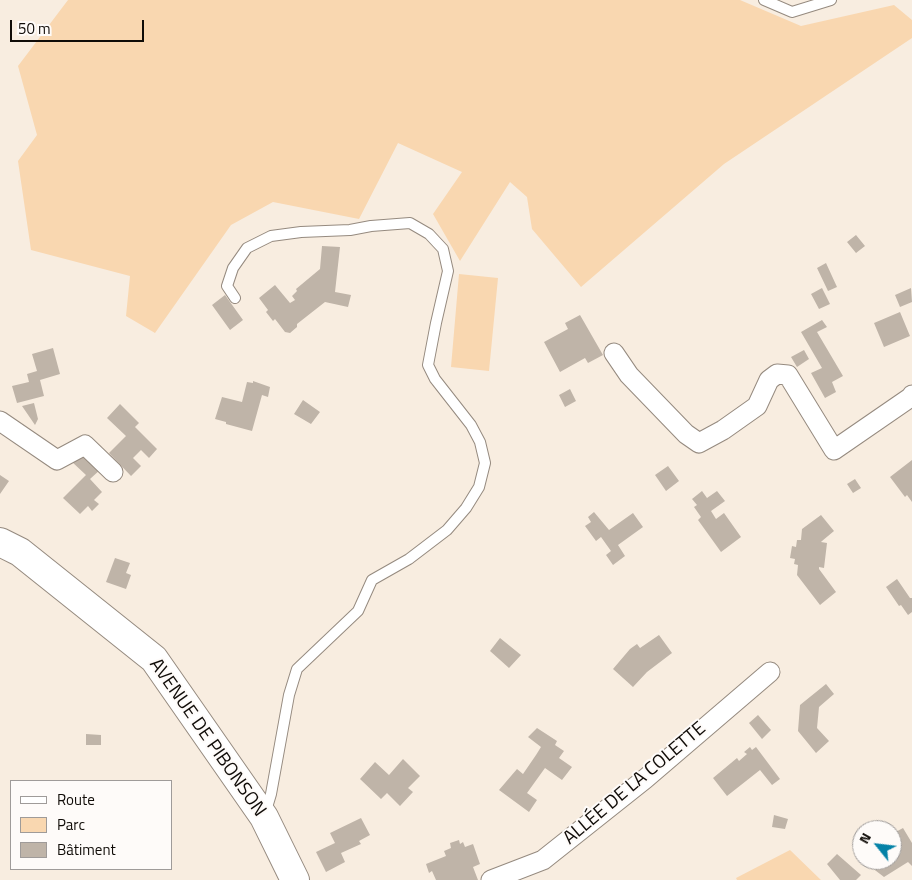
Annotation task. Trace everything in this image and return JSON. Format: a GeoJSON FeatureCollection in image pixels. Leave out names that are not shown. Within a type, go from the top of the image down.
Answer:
{"type":"FeatureCollection","features":[{"type":"Feature","properties":{"kind":"street"},"geometry":{"type":"LineString","coordinates":[[614,353],[629,375],[686,434],[699,443],[723,430],[757,406],[769,380],[776,374],[788,375],[834,450],[912,397],[912,395]]}},
{"type":"Feature","properties":{"kind":"street"},"geometry":{"type":"LineString","coordinates":[[0,421],[57,460],[84,445],[114,472]]}},
{"type":"Feature","properties":{"kind":"street","name":"AVENUE DE PIBONSON"},"geometry":{"type":"LineString","coordinates":[[0,542],[20,552],[154,659],[264,817],[296,880]]}},
{"type":"Feature","properties":{"kind":"street","name":"ALLÉE DE LA COLETTE"},"geometry":{"type":"LineString","coordinates":[[491,880],[543,860],[645,779],[770,672]]}},
{"type":"Feature","properties":{"kind":"lane"},"geometry":{"type":"LineString","coordinates":[[764,0],[792,12],[831,0]]}},
{"type":"Feature","properties":{"kind":"lane"},"geometry":{"type":"LineString","coordinates":[[235,298],[227,286],[233,268],[247,248],[271,236],[410,223],[429,234],[443,249],[448,271],[428,365],[435,379],[470,425],[480,442],[484,463],[480,487],[466,508],[447,530],[409,558],[372,580],[358,611],[297,669],[289,695],[272,794],[264,817]]}},
{"type":"Feature","properties":{"kind":"green space"},"geometry":{"type":"Polygon","coordinates":[[[68,0],[740,0],[801,26],[894,5],[912,20],[912,38],[724,164],[581,287],[532,229],[527,197],[510,182],[460,261],[433,214],[462,172],[398,143],[359,219],[273,202],[231,225],[155,333],[126,316],[130,276],[31,250],[18,161],[37,135],[18,66],[68,0]]]}},
{"type":"Feature","properties":{"kind":"green space"},"geometry":{"type":"Polygon","coordinates":[[[459,274],[498,278],[489,371],[451,367],[459,274]]]}},
{"type":"Feature","properties":{"kind":"green space"},"geometry":{"type":"Polygon","coordinates":[[[790,850],[821,880],[737,880],[736,878],[790,850]]]}},
{"type":"Feature","properties":{"kind":"building"},"geometry":{"type":"Polygon","coordinates":[[[856,235],[865,246],[856,253],[847,242],[856,235]]]}},
{"type":"Feature","properties":{"kind":"building"},"geometry":{"type":"Polygon","coordinates":[[[322,246],[340,247],[335,292],[351,295],[348,307],[325,302],[297,324],[297,327],[290,333],[285,332],[275,319],[273,321],[266,312],[268,310],[259,298],[275,285],[290,303],[295,300],[292,296],[297,291],[296,289],[320,269],[322,246]]]}},
{"type":"Feature","properties":{"kind":"building"},"geometry":{"type":"Polygon","coordinates":[[[826,263],[837,287],[828,291],[817,268],[826,263]]]}},
{"type":"Feature","properties":{"kind":"building"},"geometry":{"type":"Polygon","coordinates":[[[822,288],[830,304],[819,309],[811,294],[822,288]]]}},
{"type":"Feature","properties":{"kind":"building"},"geometry":{"type":"Polygon","coordinates":[[[911,288],[912,302],[900,307],[895,295],[911,288]]]}},
{"type":"Feature","properties":{"kind":"building"},"geometry":{"type":"Polygon","coordinates":[[[225,295],[243,320],[230,330],[212,305],[225,295]]]}},
{"type":"Feature","properties":{"kind":"building"},"geometry":{"type":"Polygon","coordinates":[[[900,312],[910,336],[884,347],[874,323],[900,312]]]}},
{"type":"Feature","properties":{"kind":"building"},"geometry":{"type":"Polygon","coordinates":[[[580,315],[603,355],[588,363],[585,358],[560,372],[544,342],[568,329],[565,323],[580,315]]]}},
{"type":"Feature","properties":{"kind":"building"},"geometry":{"type":"Polygon","coordinates":[[[822,320],[827,327],[817,332],[843,376],[832,382],[836,392],[825,398],[811,373],[822,368],[801,332],[822,320]]]}},
{"type":"Feature","properties":{"kind":"building"},"geometry":{"type":"Polygon","coordinates":[[[53,348],[60,374],[40,380],[44,396],[17,403],[12,386],[29,382],[27,374],[37,371],[32,354],[53,348]]]}},
{"type":"Feature","properties":{"kind":"building"},"geometry":{"type":"Polygon","coordinates":[[[804,350],[809,359],[797,367],[791,357],[804,350]]]}},
{"type":"Feature","properties":{"kind":"building"},"geometry":{"type":"Polygon","coordinates":[[[253,381],[270,387],[268,397],[262,395],[252,431],[215,419],[222,397],[242,402],[247,382],[253,383],[253,381]]]}},
{"type":"Feature","properties":{"kind":"building"},"geometry":{"type":"Polygon","coordinates":[[[570,389],[576,401],[565,407],[559,395],[570,389]]]}},
{"type":"Feature","properties":{"kind":"building"},"geometry":{"type":"Polygon","coordinates":[[[303,400],[320,412],[311,424],[294,414],[303,400]]]}},
{"type":"Feature","properties":{"kind":"building"},"geometry":{"type":"Polygon","coordinates":[[[34,403],[38,419],[35,425],[22,406],[34,403]]]}},
{"type":"Feature","properties":{"kind":"building"},"geometry":{"type":"Polygon","coordinates":[[[120,404],[139,423],[135,427],[157,449],[149,458],[141,450],[133,458],[141,466],[131,476],[109,453],[126,436],[107,418],[120,404]]]}},
{"type":"Feature","properties":{"kind":"building"},"geometry":{"type":"Polygon","coordinates":[[[85,453],[101,469],[90,479],[102,492],[94,500],[99,504],[92,511],[88,506],[80,514],[63,498],[86,475],[71,461],[85,453]]]}},
{"type":"Feature","properties":{"kind":"building"},"geometry":{"type":"Polygon","coordinates":[[[912,460],[912,502],[907,495],[905,497],[890,477],[912,460]]]}},
{"type":"Feature","properties":{"kind":"building"},"geometry":{"type":"Polygon","coordinates":[[[668,466],[679,481],[666,491],[655,475],[668,466]]]}},
{"type":"Feature","properties":{"kind":"building"},"geometry":{"type":"Polygon","coordinates":[[[0,475],[9,481],[0,494],[0,475]]]}},
{"type":"Feature","properties":{"kind":"building"},"geometry":{"type":"Polygon","coordinates":[[[855,479],[861,488],[853,493],[847,484],[855,479]]]}},
{"type":"Feature","properties":{"kind":"building"},"geometry":{"type":"Polygon","coordinates":[[[702,491],[707,498],[717,491],[725,501],[711,511],[716,519],[724,513],[741,537],[721,552],[698,520],[701,517],[694,507],[697,505],[692,499],[702,491]]]}},
{"type":"Feature","properties":{"kind":"building"},"geometry":{"type":"Polygon","coordinates":[[[594,512],[609,530],[633,513],[643,527],[618,545],[625,556],[613,565],[606,555],[611,551],[601,537],[596,541],[585,526],[591,522],[588,517],[594,512]]]}},
{"type":"Feature","properties":{"kind":"building"},"geometry":{"type":"Polygon","coordinates":[[[821,515],[834,531],[821,542],[827,543],[824,568],[819,567],[819,569],[836,592],[820,605],[797,575],[798,565],[794,564],[795,559],[790,558],[792,546],[796,547],[797,540],[801,540],[802,529],[821,515]]]}},
{"type":"Feature","properties":{"kind":"building"},"geometry":{"type":"Polygon","coordinates":[[[115,558],[130,563],[126,573],[131,575],[126,589],[106,582],[115,558]]]}},
{"type":"Feature","properties":{"kind":"building"},"geometry":{"type":"Polygon","coordinates":[[[897,579],[910,598],[912,598],[912,612],[908,615],[901,605],[899,606],[886,587],[897,579]]]}},
{"type":"Feature","properties":{"kind":"building"},"geometry":{"type":"Polygon","coordinates":[[[659,635],[672,653],[647,672],[633,687],[613,669],[630,649],[637,644],[640,648],[659,635]]]}},
{"type":"Feature","properties":{"kind":"building"},"geometry":{"type":"Polygon","coordinates":[[[500,638],[521,655],[509,668],[490,651],[500,638]]]}},
{"type":"Feature","properties":{"kind":"building"},"geometry":{"type":"Polygon","coordinates":[[[826,684],[834,694],[819,707],[817,728],[829,741],[816,753],[798,731],[800,705],[826,684]]]}},
{"type":"Feature","properties":{"kind":"building"},"geometry":{"type":"Polygon","coordinates":[[[758,715],[771,730],[762,739],[749,723],[758,715]]]}},
{"type":"Feature","properties":{"kind":"building"},"geometry":{"type":"Polygon","coordinates":[[[537,728],[557,741],[555,745],[564,751],[559,758],[572,767],[562,780],[545,768],[527,793],[537,800],[529,812],[499,790],[517,769],[523,774],[541,747],[528,737],[537,728]]]}},
{"type":"Feature","properties":{"kind":"building"},"geometry":{"type":"Polygon","coordinates":[[[86,734],[101,735],[101,745],[86,745],[86,734]]]}},
{"type":"Feature","properties":{"kind":"building"},"geometry":{"type":"Polygon","coordinates":[[[750,747],[752,750],[756,747],[780,779],[772,785],[760,770],[727,796],[713,778],[737,758],[739,761],[747,754],[744,752],[750,747]]]}},
{"type":"Feature","properties":{"kind":"building"},"geometry":{"type":"Polygon","coordinates":[[[403,759],[420,776],[408,788],[413,792],[400,806],[387,793],[381,799],[360,779],[375,762],[389,775],[403,759]]]}},
{"type":"Feature","properties":{"kind":"building"},"geometry":{"type":"Polygon","coordinates":[[[774,815],[788,819],[785,829],[772,827],[774,815]]]}},
{"type":"Feature","properties":{"kind":"building"},"geometry":{"type":"Polygon","coordinates":[[[361,818],[370,835],[359,841],[361,844],[341,853],[345,862],[326,872],[316,852],[335,843],[330,833],[361,818]]]}},
{"type":"Feature","properties":{"kind":"building"},"geometry":{"type":"Polygon","coordinates":[[[902,829],[912,843],[912,866],[908,862],[902,866],[902,829]]]}},
{"type":"Feature","properties":{"kind":"building"},"geometry":{"type":"Polygon","coordinates":[[[459,840],[460,844],[463,842],[465,847],[473,844],[480,864],[473,867],[478,880],[436,880],[432,871],[429,873],[426,864],[446,856],[444,851],[451,848],[450,843],[459,840]]]}},
{"type":"Feature","properties":{"kind":"building"},"geometry":{"type":"Polygon","coordinates":[[[837,854],[852,867],[852,870],[855,870],[861,875],[856,880],[840,880],[827,864],[837,854]]]}},
{"type":"Feature","properties":{"kind":"building"},"geometry":{"type":"Polygon","coordinates":[[[875,870],[895,870],[884,877],[875,870]]]}}]}
